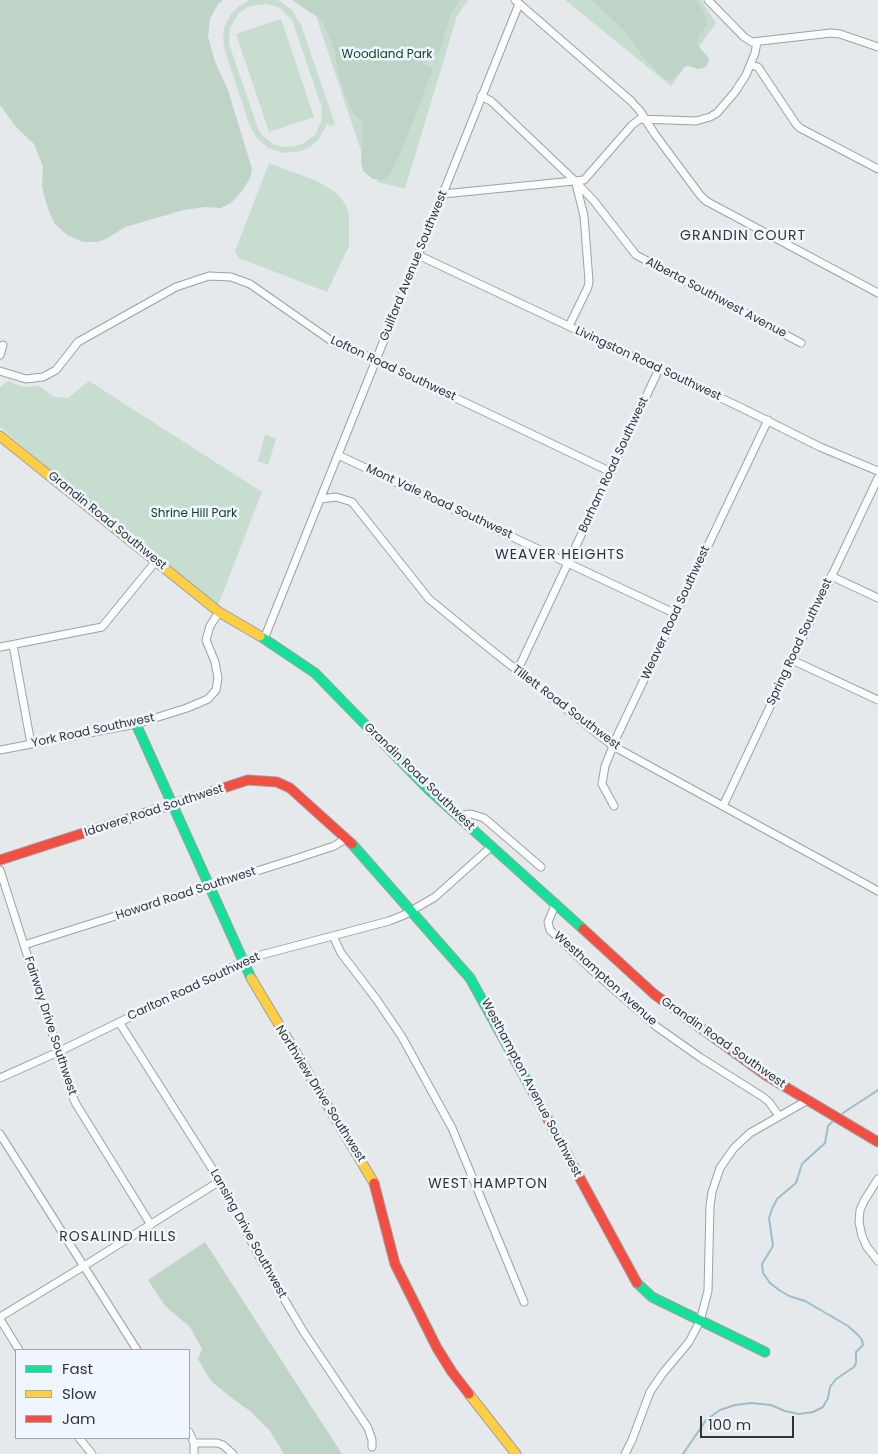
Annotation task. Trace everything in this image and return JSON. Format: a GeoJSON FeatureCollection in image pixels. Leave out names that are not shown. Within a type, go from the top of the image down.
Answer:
{"type":"FeatureCollection","features":[{"type":"Feature","properties":{"kind":"street"},"geometry":{"type":"LineString","coordinates":[[708,0],[748,40],[757,42],[831,32],[878,46]]}},
{"type":"Feature","properties":{"kind":"street"},"geometry":{"type":"LineString","coordinates":[[517,2],[624,94],[645,118],[654,133],[706,201],[878,293]]}},
{"type":"Feature","properties":{"kind":"street","name":"Guilford Avenue Southwest"},"geometry":{"type":"LineString","coordinates":[[264,639],[443,194],[517,2]]}},
{"type":"Feature","properties":{"kind":"street"},"geometry":{"type":"LineString","coordinates":[[443,194],[575,181],[587,178],[635,121],[645,118],[691,121],[710,117],[723,107],[735,92],[751,65],[757,42]]}},
{"type":"Feature","properties":{"kind":"street"},"geometry":{"type":"LineString","coordinates":[[751,65],[758,67],[800,128],[878,169]]}},
{"type":"Feature","properties":{"kind":"street","name":"Alberta Southwest Avenue"},"geometry":{"type":"LineString","coordinates":[[481,96],[491,101],[575,181],[594,201],[636,255],[801,343]]}},
{"type":"Feature","properties":{"kind":"street"},"geometry":{"type":"LineString","coordinates":[[569,326],[588,287],[589,281],[584,216],[575,181]]}},
{"type":"Feature","properties":{"kind":"street","name":"Livingston Road Southwest"},"geometry":{"type":"LineString","coordinates":[[418,256],[820,446],[878,471]]}},
{"type":"Feature","properties":{"kind":"street","name":"Lofton Road Southwest"},"geometry":{"type":"LineString","coordinates":[[0,371],[26,379],[49,375],[60,365],[78,342],[176,287],[201,278],[214,276],[231,277],[250,284],[328,339],[611,472]]}},
{"type":"Feature","properties":{"kind":"street"},"geometry":{"type":"LineString","coordinates":[[0,355],[3,345]]}},
{"type":"Feature","properties":{"kind":"street","name":"Barham Road Southwest"},"geometry":{"type":"LineString","coordinates":[[515,669],[521,663],[659,369]]}},
{"type":"Feature","properties":{"kind":"street","name":"Weaver Road Southwest"},"geometry":{"type":"LineString","coordinates":[[614,806],[604,791],[601,778],[613,746],[768,420]]}},
{"type":"Feature","properties":{"kind":"street","name":"Grandin Road Southwest"},"geometry":{"type":"LineString","coordinates":[[0,436],[219,612],[315,672],[414,775],[654,994],[739,1057],[782,1086],[878,1142]]}},
{"type":"Feature","properties":{"kind":"street","name":"Mont Vale Road Southwest"},"geometry":{"type":"LineString","coordinates":[[338,455],[676,614]]}},
{"type":"Feature","properties":{"kind":"street","name":"Spring Road Southwest"},"geometry":{"type":"LineString","coordinates":[[724,806],[878,478]]}},
{"type":"Feature","properties":{"kind":"street","name":"Tillett Road Southwest"},"geometry":{"type":"LineString","coordinates":[[320,499],[336,497],[352,502],[429,599],[613,746],[878,890]]}},
{"type":"Feature","properties":{"kind":"street"},"geometry":{"type":"LineString","coordinates":[[0,647],[102,627],[156,561]]}},
{"type":"Feature","properties":{"kind":"street"},"geometry":{"type":"LineString","coordinates":[[831,576],[878,598]]}},
{"type":"Feature","properties":{"kind":"street","name":"York Road Southwest"},"geometry":{"type":"LineString","coordinates":[[0,750],[136,724],[203,702],[212,695],[217,684],[218,678],[215,662],[206,640],[210,626],[219,612]]}},
{"type":"Feature","properties":{"kind":"street"},"geometry":{"type":"LineString","coordinates":[[13,645],[31,744]]}},
{"type":"Feature","properties":{"kind":"street"},"geometry":{"type":"LineString","coordinates":[[792,660],[878,700]]}},
{"type":"Feature","properties":{"kind":"street","name":"Northview Drive Southwest"},"geometry":{"type":"LineString","coordinates":[[136,724],[258,993],[373,1181],[395,1264],[443,1359],[516,1454]]}},
{"type":"Feature","properties":{"kind":"street","name":"Idavere Road Southwest"},"geometry":{"type":"LineString","coordinates":[[0,860],[255,779],[285,785],[305,801]]}},
{"type":"Feature","properties":{"kind":"street","name":"Westhampton Avenue Southwest"},"geometry":{"type":"LineString","coordinates":[[305,801],[347,838],[470,978],[639,1286],[652,1297],[765,1352]]}},
{"type":"Feature","properties":{"kind":"street"},"geometry":{"type":"LineString","coordinates":[[458,816],[471,814],[484,818],[541,867]]}},
{"type":"Feature","properties":{"kind":"street","name":"Howard Road Southwest"},"geometry":{"type":"LineString","coordinates":[[24,946],[334,846],[347,838]]}},
{"type":"Feature","properties":{"kind":"street","name":"Carlton Road Southwest"},"geometry":{"type":"LineString","coordinates":[[0,1078],[58,1052],[243,962],[261,955],[388,921],[412,911],[435,897],[492,846]]}},
{"type":"Feature","properties":{"kind":"street","name":"Fairway Drive Southwest"},"geometry":{"type":"LineString","coordinates":[[0,870],[76,1104],[151,1224]]}},
{"type":"Feature","properties":{"kind":"street","name":"Westhampton Avenue"},"geometry":{"type":"LineString","coordinates":[[556,903],[550,915],[548,926],[592,970],[636,1010],[664,1032],[763,1097],[779,1116]]}},
{"type":"Feature","properties":{"kind":"street"},"geometry":{"type":"LineString","coordinates":[[333,936],[340,953],[377,1000],[402,1036],[452,1128],[524,1302]]}},
{"type":"Feature","properties":{"kind":"street","name":"Lansing Drive Southwest"},"geometry":{"type":"LineString","coordinates":[[119,1022],[220,1181],[288,1307],[368,1428],[372,1447]]}},
{"type":"Feature","properties":{"kind":"street"},"geometry":{"type":"LineString","coordinates":[[625,1454],[650,1392],[689,1342],[700,1321],[708,1291],[710,1206],[716,1179],[725,1160],[741,1141],[760,1126],[808,1100]]}},
{"type":"Feature","properties":{"kind":"street"},"geometry":{"type":"LineString","coordinates":[[0,1134],[136,1349]]}},
{"type":"Feature","properties":{"kind":"street"},"geometry":{"type":"LineString","coordinates":[[878,1179],[860,1210],[859,1222],[866,1247],[878,1261]]}},
{"type":"Feature","properties":{"kind":"street"},"geometry":{"type":"LineString","coordinates":[[18,1349],[0,1318],[220,1181]]}},
{"type":"Feature","properties":{"kind":"street"},"geometry":{"type":"LineString","coordinates":[[190,1434],[194,1443],[194,1454]]}},
{"type":"Feature","properties":{"kind":"street"},"geometry":{"type":"LineString","coordinates":[[79,1439],[92,1454]]}},
{"type":"Feature","properties":{"kind":"street"},"geometry":{"type":"LineString","coordinates":[[194,1443],[217,1443],[223,1445],[233,1454]]}},
{"type":"Feature","properties":{"kind":"green space"},"geometry":{"type":"Polygon","coordinates":[[[0,0],[223,0],[218,4],[210,19],[208,36],[215,62],[228,90],[252,169],[250,178],[242,191],[231,203],[221,208],[205,207],[184,210],[125,227],[106,239],[97,242],[83,242],[67,235],[54,223],[47,206],[42,187],[43,167],[34,144],[16,127],[0,105],[0,0]]]}},
{"type":"Feature","properties":{"kind":"green space"},"geometry":{"type":"Polygon","coordinates":[[[249,0],[278,0],[292,10],[301,25],[335,124],[329,126],[328,123],[318,140],[310,147],[301,151],[284,153],[268,148],[256,137],[249,124],[225,51],[223,39],[224,28],[230,15],[249,0]],[[267,4],[250,6],[239,13],[230,28],[229,44],[259,131],[275,145],[284,147],[304,143],[315,135],[321,122],[322,108],[292,20],[280,8],[267,4]]]}},
{"type":"Feature","properties":{"kind":"green space","name":"Woodland Park"},"geometry":{"type":"Polygon","coordinates":[[[292,0],[460,0],[451,14],[438,55],[428,51],[421,55],[423,64],[433,69],[402,150],[389,176],[382,180],[373,179],[363,171],[361,161],[362,121],[356,117],[349,105],[340,81],[334,50],[323,21],[292,0]]]}},
{"type":"Feature","properties":{"kind":"green space","name":"Woodland Park"},"geometry":{"type":"Polygon","coordinates":[[[302,0],[468,0],[457,16],[405,189],[378,182],[362,154],[314,10],[302,0]]]}},
{"type":"Feature","properties":{"kind":"green space"},"geometry":{"type":"Polygon","coordinates":[[[565,0],[701,0],[716,23],[671,86],[565,0]]]}},
{"type":"Feature","properties":{"kind":"green space"},"geometry":{"type":"Polygon","coordinates":[[[592,0],[697,0],[705,14],[707,25],[699,35],[697,44],[709,59],[708,64],[704,68],[698,69],[688,66],[684,67],[670,81],[662,77],[643,57],[626,32],[592,0]]]}},
{"type":"Feature","properties":{"kind":"green space"},"geometry":{"type":"Polygon","coordinates":[[[281,19],[314,117],[269,132],[236,34],[281,19]]]}},
{"type":"Feature","properties":{"kind":"green space"},"geometry":{"type":"Polygon","coordinates":[[[269,163],[317,181],[337,193],[346,205],[349,215],[349,246],[327,292],[239,258],[235,251],[269,163]]]}},
{"type":"Feature","properties":{"kind":"green space","name":"Shrine Hill Park"},"geometry":{"type":"Polygon","coordinates":[[[8,381],[23,387],[39,386],[54,397],[68,398],[89,381],[262,492],[218,605],[0,427],[0,387],[8,381]]]}},
{"type":"Feature","properties":{"kind":"green space"},"geometry":{"type":"Polygon","coordinates":[[[265,434],[276,439],[268,465],[258,461],[265,434]]]}},
{"type":"Feature","properties":{"kind":"green space"},"geometry":{"type":"Polygon","coordinates":[[[205,1242],[342,1454],[284,1454],[270,1431],[250,1411],[211,1381],[198,1359],[202,1349],[190,1327],[165,1306],[148,1280],[205,1242]]]}},
{"type":"Feature","properties":{"kind":"waterway"},"geometry":{"type":"LineString","coordinates":[[843,1113],[878,1090]]}},
{"type":"Feature","properties":{"kind":"waterway"},"geometry":{"type":"LineString","coordinates":[[683,1454],[706,1420],[720,1410],[735,1405],[751,1403],[771,1405],[799,1414],[813,1412],[823,1407],[828,1398],[830,1387],[836,1379],[854,1367],[856,1363],[856,1352],[863,1345],[858,1335],[848,1326],[805,1301],[789,1296],[779,1290],[770,1283],[763,1273],[762,1264],[773,1246],[769,1218],[772,1209],[777,1199],[796,1183],[802,1164],[825,1143],[828,1126],[833,1121]]}},
{"type":"Feature","properties":{"kind":"traffic: fast"},"geometry":{"type":"LineString","coordinates":[[260,636],[315,673],[428,789],[583,929]]}},
{"type":"Feature","properties":{"kind":"traffic: fast"},"geometry":{"type":"LineString","coordinates":[[136,724],[251,978]]}},
{"type":"Feature","properties":{"kind":"traffic: fast"},"geometry":{"type":"LineString","coordinates":[[352,844],[470,978],[544,1112]]}},
{"type":"Feature","properties":{"kind":"traffic: fast"},"geometry":{"type":"LineString","coordinates":[[637,1283],[652,1297],[765,1352]]}},
{"type":"Feature","properties":{"kind":"traffic: slow"},"geometry":{"type":"LineString","coordinates":[[0,436],[219,612],[260,636]]}},
{"type":"Feature","properties":{"kind":"traffic: slow"},"geometry":{"type":"LineString","coordinates":[[251,978],[374,1183]]}},
{"type":"Feature","properties":{"kind":"traffic: slow"},"geometry":{"type":"LineString","coordinates":[[469,1394],[516,1454]]}},
{"type":"Feature","properties":{"kind":"traffic: jam"},"geometry":{"type":"LineString","coordinates":[[0,860],[248,780],[277,782],[290,788],[352,844]]}},
{"type":"Feature","properties":{"kind":"traffic: jam"},"geometry":{"type":"LineString","coordinates":[[583,929],[654,994],[767,1076],[878,1142]]}},
{"type":"Feature","properties":{"kind":"traffic: jam"},"geometry":{"type":"LineString","coordinates":[[544,1112],[637,1283]]}},
{"type":"Feature","properties":{"kind":"traffic: jam"},"geometry":{"type":"LineString","coordinates":[[374,1183],[395,1264],[437,1348],[469,1394]]}},
{"type":"Feature","properties":{"kind":"district","name":"GRANDIN COURT"},"geometry":{"type":"Point","coordinates":[743,236]}},
{"type":"Feature","properties":{"kind":"district","name":"WEAVER HEIGHTS"},"geometry":{"type":"Point","coordinates":[560,555]}},
{"type":"Feature","properties":{"kind":"district","name":"WEST HAMPTON"},"geometry":{"type":"Point","coordinates":[488,1184]}},
{"type":"Feature","properties":{"kind":"district","name":"ROSALIND HILLS"},"geometry":{"type":"Point","coordinates":[118,1237]}}]}
